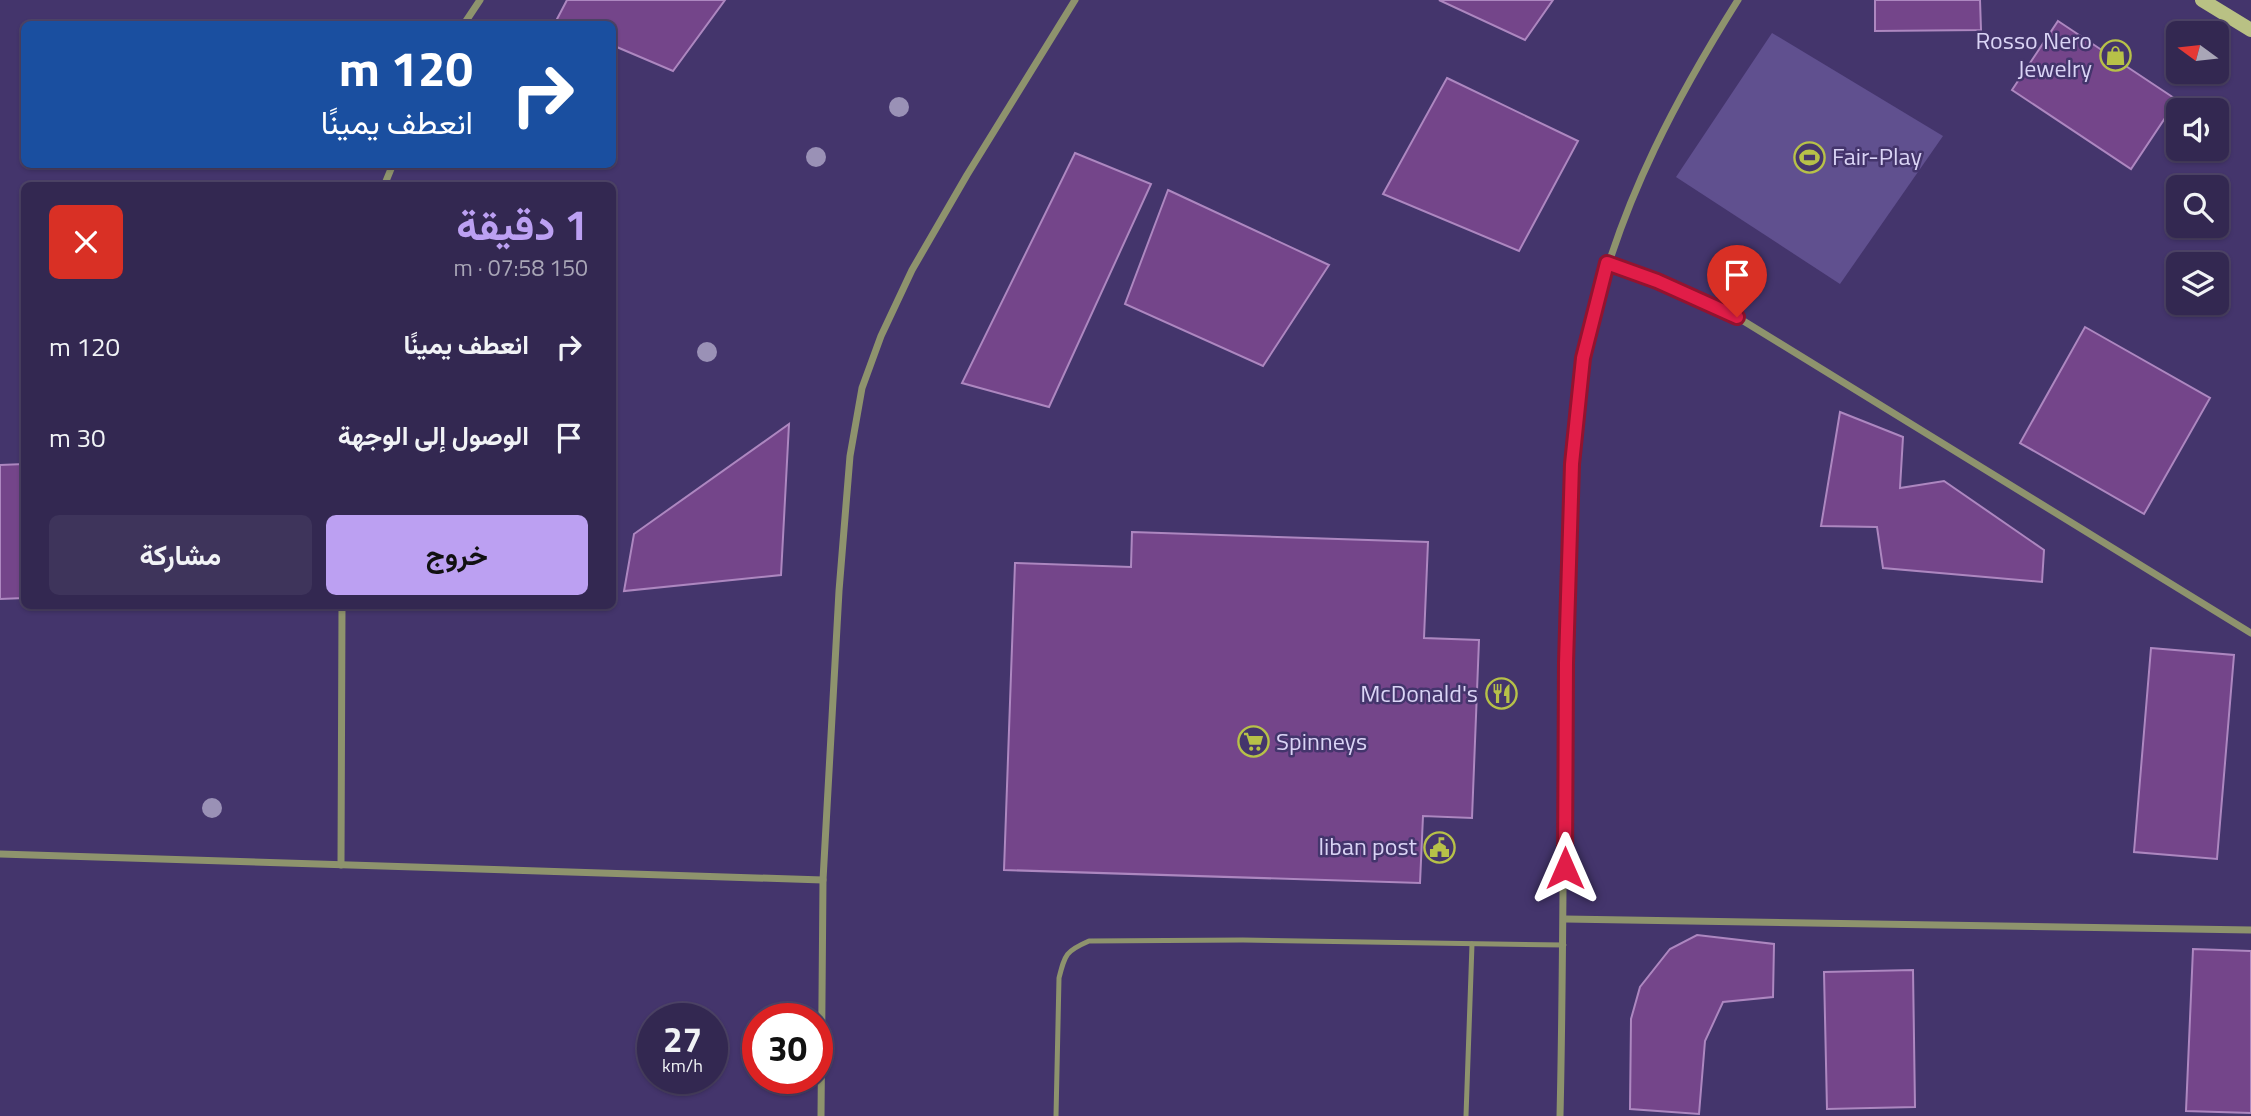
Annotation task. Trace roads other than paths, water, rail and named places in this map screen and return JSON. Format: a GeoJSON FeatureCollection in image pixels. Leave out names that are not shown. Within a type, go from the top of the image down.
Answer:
{"type":"FeatureCollection","features":[{"type":"Feature","properties":{"kind":"street"},"geometry":{"type":"LineString","coordinates":[[466,21],[480,0]]}},
{"type":"Feature","properties":{"kind":"street"},"geometry":{"type":"LineString","coordinates":[[821,1116],[822,880],[839,591],[850,456],[862,388],[881,336],[912,270],[1075,0]]}},
{"type":"Feature","properties":{"kind":"street"},"geometry":{"type":"LineString","coordinates":[[1560,1116],[1565,919],[1566,663],[1572,464],[1583,358],[1607,263],[1634,193],[1671,113],[1738,0]]}},
{"type":"Feature","properties":{"kind":"street"},"geometry":{"type":"LineString","coordinates":[[2202,0],[2251,30]]}},
{"type":"Feature","properties":{"kind":"street"},"geometry":{"type":"LineString","coordinates":[[1607,263],[1657,281],[1737,317],[2251,633]]}},
{"type":"Feature","properties":{"kind":"street"},"geometry":{"type":"LineString","coordinates":[[341,865],[342,609]]}},
{"type":"Feature","properties":{"kind":"street"},"geometry":{"type":"LineString","coordinates":[[0,855],[822,880]]}},
{"type":"Feature","properties":{"kind":"street"},"geometry":{"type":"LineString","coordinates":[[1565,919],[2251,930]]}},
{"type":"Feature","properties":{"kind":"lane"},"geometry":{"type":"LineString","coordinates":[[1056,1116],[1059,978],[1063,962],[1071,949],[1089,941],[1243,940],[1564,945]]}},
{"type":"Feature","properties":{"kind":"lane"},"geometry":{"type":"LineString","coordinates":[[1466,1116],[1472,944]]}},
{"type":"Feature","properties":{"kind":"place","name":"Rosso Nero Jewelry"},"geometry":{"type":"Point","coordinates":[2115,55]}},
{"type":"Feature","properties":{"kind":"place","name":"Fair-Play"},"geometry":{"type":"Point","coordinates":[1809,157]}},
{"type":"Feature","properties":{"kind":"place","name":"McDonald's"},"geometry":{"type":"Point","coordinates":[1501,694]}},
{"type":"Feature","properties":{"kind":"place","name":"Spinneys"},"geometry":{"type":"Point","coordinates":[1253,742]}},
{"type":"Feature","properties":{"kind":"place","name":"liban post"},"geometry":{"type":"Point","coordinates":[1440,847]}}]}
